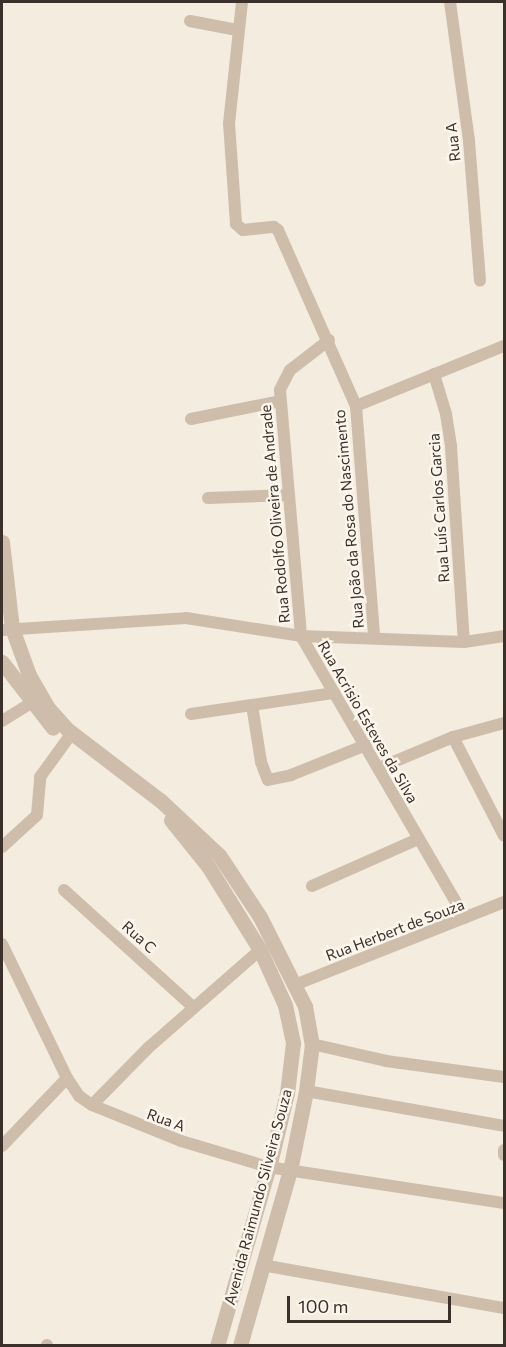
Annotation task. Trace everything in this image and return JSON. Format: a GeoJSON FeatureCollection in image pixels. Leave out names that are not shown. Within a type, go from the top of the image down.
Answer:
{"type":"FeatureCollection","features":[{"type":"Feature","properties":{"kind":"street"},"geometry":{"type":"LineString","coordinates":[[190,21],[237,30],[242,2]]}},
{"type":"Feature","properties":{"kind":"street","name":"Rua A"},"geometry":{"type":"LineString","coordinates":[[450,2],[469,141],[480,281]]}},
{"type":"Feature","properties":{"kind":"street","name":"Rua João da Rosa do Nascimento"},"geometry":{"type":"LineString","coordinates":[[237,30],[229,123],[236,224],[243,230],[274,227],[279,234],[329,340],[356,406],[374,638]]}},
{"type":"Feature","properties":{"kind":"street","name":"Rua Rodolfo Oliveira de Andrade"},"geometry":{"type":"LineString","coordinates":[[301,636],[280,401],[285,376],[329,340]]}},
{"type":"Feature","properties":{"kind":"street"},"geometry":{"type":"LineString","coordinates":[[356,406],[504,348]]}},
{"type":"Feature","properties":{"kind":"street","name":"Rua Luís Carlos Garcia"},"geometry":{"type":"LineString","coordinates":[[434,374],[447,414],[451,447],[464,642]]}},
{"type":"Feature","properties":{"kind":"street"},"geometry":{"type":"LineString","coordinates":[[191,419],[280,401]]}},
{"type":"Feature","properties":{"kind":"street"},"geometry":{"type":"LineString","coordinates":[[208,498],[288,495]]}},
{"type":"Feature","properties":{"kind":"street"},"geometry":{"type":"LineString","coordinates":[[2,542],[7,629],[19,650],[36,700],[2,721]]}},
{"type":"Feature","properties":{"kind":"street","name":"Rua Acrisio Esteves da Silva"},"geometry":{"type":"LineString","coordinates":[[7,629],[186,618],[301,636],[465,918]]}},
{"type":"Feature","properties":{"kind":"street"},"geometry":{"type":"LineString","coordinates":[[301,636],[464,642],[504,636]]}},
{"type":"Feature","properties":{"kind":"street"},"geometry":{"type":"LineString","coordinates":[[2,660],[19,650]]}},
{"type":"Feature","properties":{"kind":"street","name":"Avenida Raimundo Silveira Souza"},"geometry":{"type":"LineString","coordinates":[[2,660],[68,736],[146,797],[183,832],[260,950],[285,1005],[293,1043],[287,1093],[217,1346]]}},
{"type":"Feature","properties":{"kind":"street"},"geometry":{"type":"LineString","coordinates":[[192,714],[334,693]]}},
{"type":"Feature","properties":{"kind":"street","name":"Avenida Raimundo Silveira Souza"},"geometry":{"type":"LineString","coordinates":[[36,700],[59,722],[68,736],[161,801],[219,855],[260,917],[297,984],[312,1044],[306,1091],[290,1170],[240,1346]]}},
{"type":"Feature","properties":{"kind":"street"},"geometry":{"type":"LineString","coordinates":[[252,705],[261,762],[268,780],[291,776],[366,746]]}},
{"type":"Feature","properties":{"kind":"street"},"geometry":{"type":"LineString","coordinates":[[379,768],[453,737],[504,723]]}},
{"type":"Feature","properties":{"kind":"street"},"geometry":{"type":"LineString","coordinates":[[2,847],[37,815],[38,780],[68,736]]}},
{"type":"Feature","properties":{"kind":"street"},"geometry":{"type":"LineString","coordinates":[[453,737],[504,836]]}},
{"type":"Feature","properties":{"kind":"street"},"geometry":{"type":"LineString","coordinates":[[312,886],[418,839]]}},
{"type":"Feature","properties":{"kind":"street","name":"Rua C"},"geometry":{"type":"LineString","coordinates":[[64,890],[193,1007]]}},
{"type":"Feature","properties":{"kind":"street","name":"Rua Herbert de Souza"},"geometry":{"type":"LineString","coordinates":[[297,984],[504,902]]}},
{"type":"Feature","properties":{"kind":"street","name":"Rua A"},"geometry":{"type":"LineString","coordinates":[[2,944],[5,963],[67,1078],[79,1096],[92,1105],[181,1142],[268,1167],[504,1203]]}},
{"type":"Feature","properties":{"kind":"street"},"geometry":{"type":"LineString","coordinates":[[92,1105],[193,1007],[260,950]]}},
{"type":"Feature","properties":{"kind":"street"},"geometry":{"type":"LineString","coordinates":[[312,1044],[386,1061],[504,1077]]}},
{"type":"Feature","properties":{"kind":"street"},"geometry":{"type":"LineString","coordinates":[[2,1146],[67,1078]]}},
{"type":"Feature","properties":{"kind":"street"},"geometry":{"type":"LineString","coordinates":[[306,1091],[504,1126]]}},
{"type":"Feature","properties":{"kind":"street"},"geometry":{"type":"LineString","coordinates":[[262,1264],[504,1308]]}}]}
